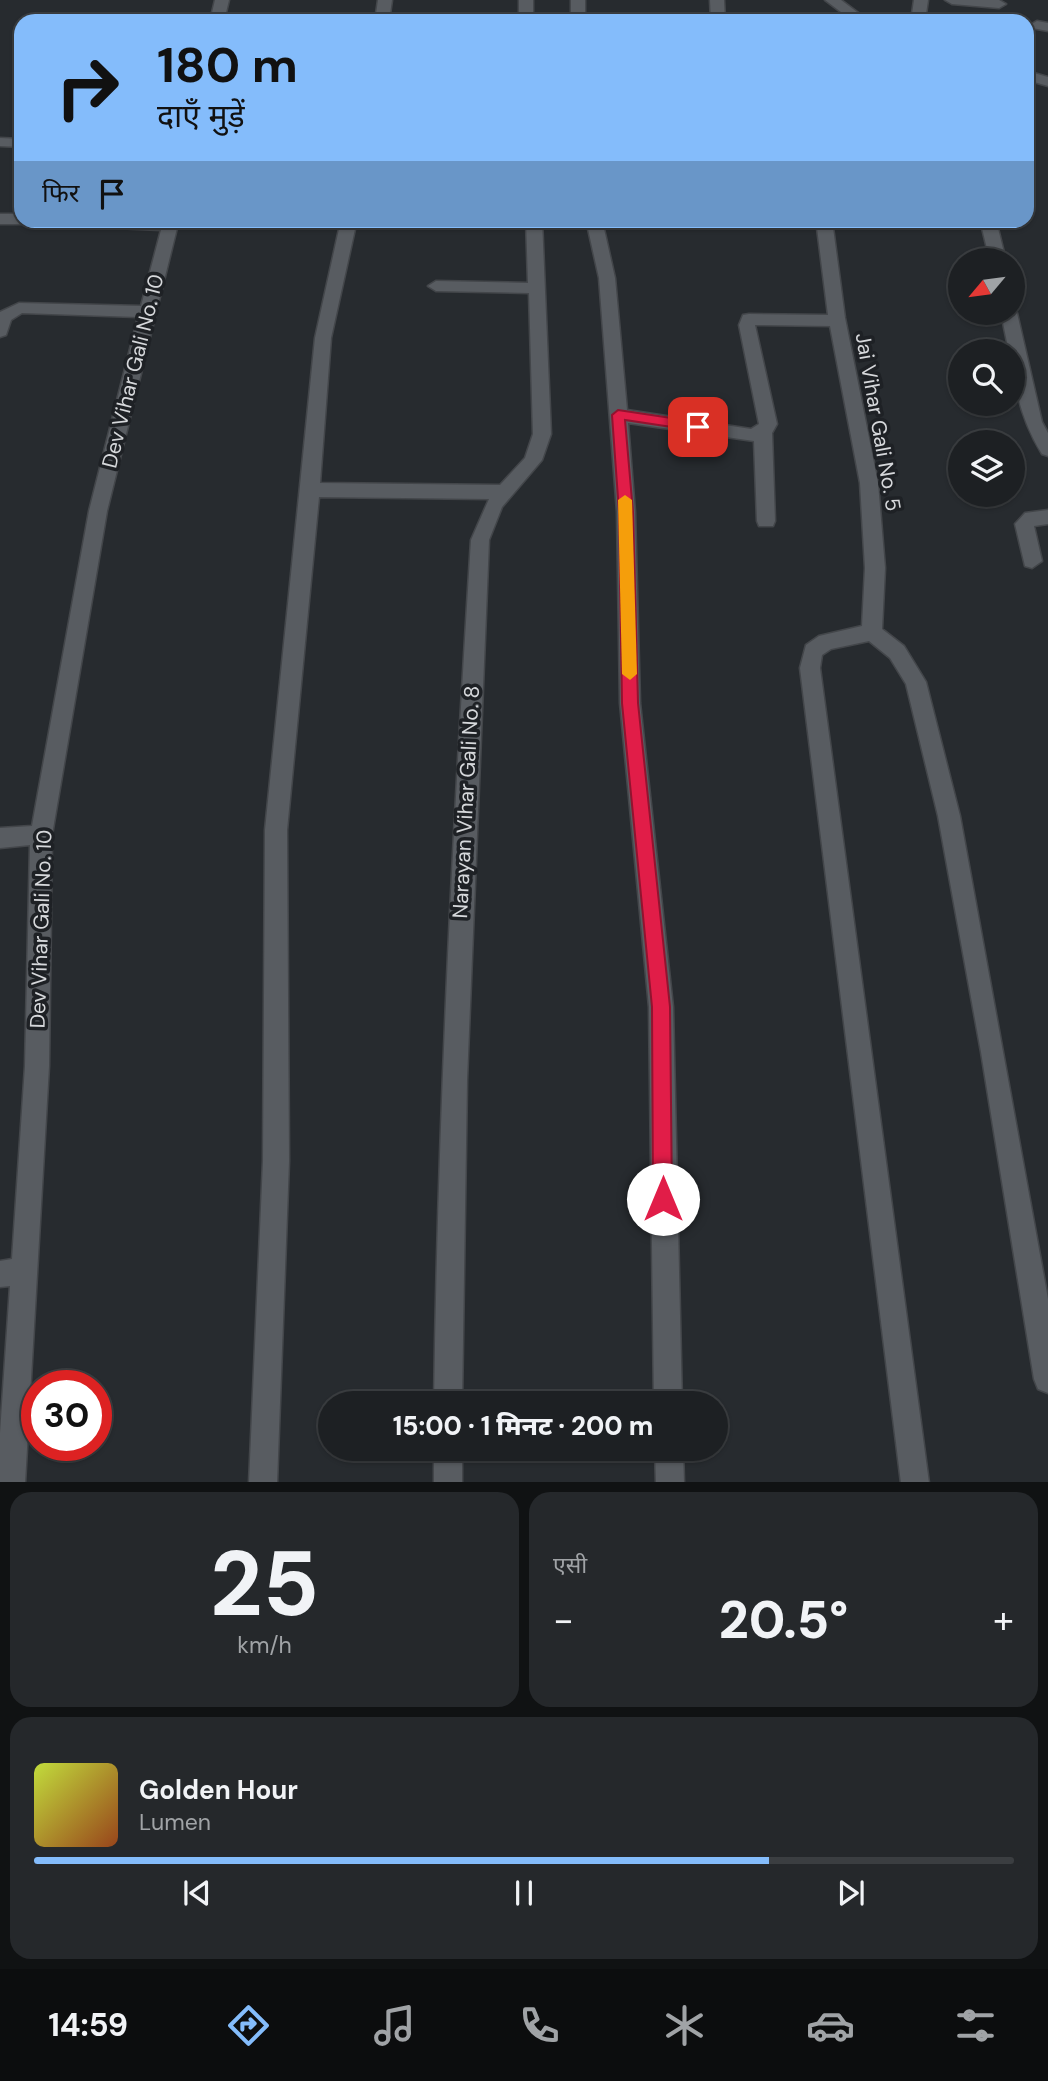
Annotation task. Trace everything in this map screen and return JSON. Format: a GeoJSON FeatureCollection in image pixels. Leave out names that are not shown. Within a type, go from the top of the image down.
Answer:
{"type":"FeatureCollection","features":[{"type":"Feature","properties":{"kind":"street"},"geometry":{"type":"LineString","coordinates":[[832,0],[852,14]]}},
{"type":"Feature","properties":{"kind":"street"},"geometry":{"type":"LineString","coordinates":[[952,0],[999,4]]}},
{"type":"Feature","properties":{"kind":"street","name":"Dev Vihar Gali No. 10"},"geometry":{"type":"LineString","coordinates":[[11,1482],[12,1272],[37,1066],[41,835],[98,511],[169,228]]}},
{"type":"Feature","properties":{"kind":"street"},"geometry":{"type":"LineString","coordinates":[[263,1482],[276,1161],[276,830],[323,338],[347,228]]}},
{"type":"Feature","properties":{"kind":"street","name":"Narayan Vihar Gali No. 8"},"geometry":{"type":"LineString","coordinates":[[448,1391],[448,1242],[463,834],[480,540],[489,513],[505,492],[530,469],[539,452],[542,434],[534,228]]}},
{"type":"Feature","properties":{"kind":"street"},"geometry":{"type":"LineString","coordinates":[[596,228],[607,278],[626,512],[630,703],[661,1007],[668,1391]]}},
{"type":"Feature","properties":{"kind":"street","name":"Jai Vihar Gali No. 5"},"geometry":{"type":"LineString","coordinates":[[825,228],[838,321],[869,483],[875,568],[873,632]]}},
{"type":"Feature","properties":{"kind":"street"},"geometry":{"type":"LineString","coordinates":[[990,228],[995,248]]}},
{"type":"Feature","properties":{"kind":"street"},"geometry":{"type":"LineString","coordinates":[[436,286],[538,288]]}},
{"type":"Feature","properties":{"kind":"street"},"geometry":{"type":"LineString","coordinates":[[0,331],[4,317],[19,307],[146,312]]}},
{"type":"Feature","properties":{"kind":"street"},"geometry":{"type":"LineString","coordinates":[[766,521],[763,433],[768,425],[747,325],[749,319],[838,321]]}},
{"type":"Feature","properties":{"kind":"street"},"geometry":{"type":"LineString","coordinates":[[1012,326],[1033,422],[1048,450]]}},
{"type":"Feature","properties":{"kind":"street"},"geometry":{"type":"LineString","coordinates":[[618,415],[751,435],[763,433]]}},
{"type":"Feature","properties":{"kind":"street"},"geometry":{"type":"LineString","coordinates":[[310,490],[505,492]]}},
{"type":"Feature","properties":{"kind":"street"},"geometry":{"type":"LineString","coordinates":[[1032,561],[1024,524],[1032,518],[1048,517]]}},
{"type":"Feature","properties":{"kind":"street"},"geometry":{"type":"LineString","coordinates":[[915,1482],[810,668],[813,651],[826,642],[873,632],[897,652],[916,682],[949,816],[993,1052],[1048,1379]]}},
{"type":"Feature","properties":{"kind":"street"},"geometry":{"type":"LineString","coordinates":[[0,838],[41,835]]}},
{"type":"Feature","properties":{"kind":"street"},"geometry":{"type":"LineString","coordinates":[[448,1461],[448,1482]]}},
{"type":"Feature","properties":{"kind":"street"},"geometry":{"type":"LineString","coordinates":[[669,1461],[670,1482]]}},
{"type":"Feature","properties":{"kind":"slow traffic"},"geometry":{"type":"LineString","coordinates":[[625,500],[630,674]]}},
{"type":"Feature","properties":{"kind":"route"},"geometry":{"type":"LineString","coordinates":[[663,1199],[661,1007],[630,703],[626,512],[618,415],[698,427]]}}]}
